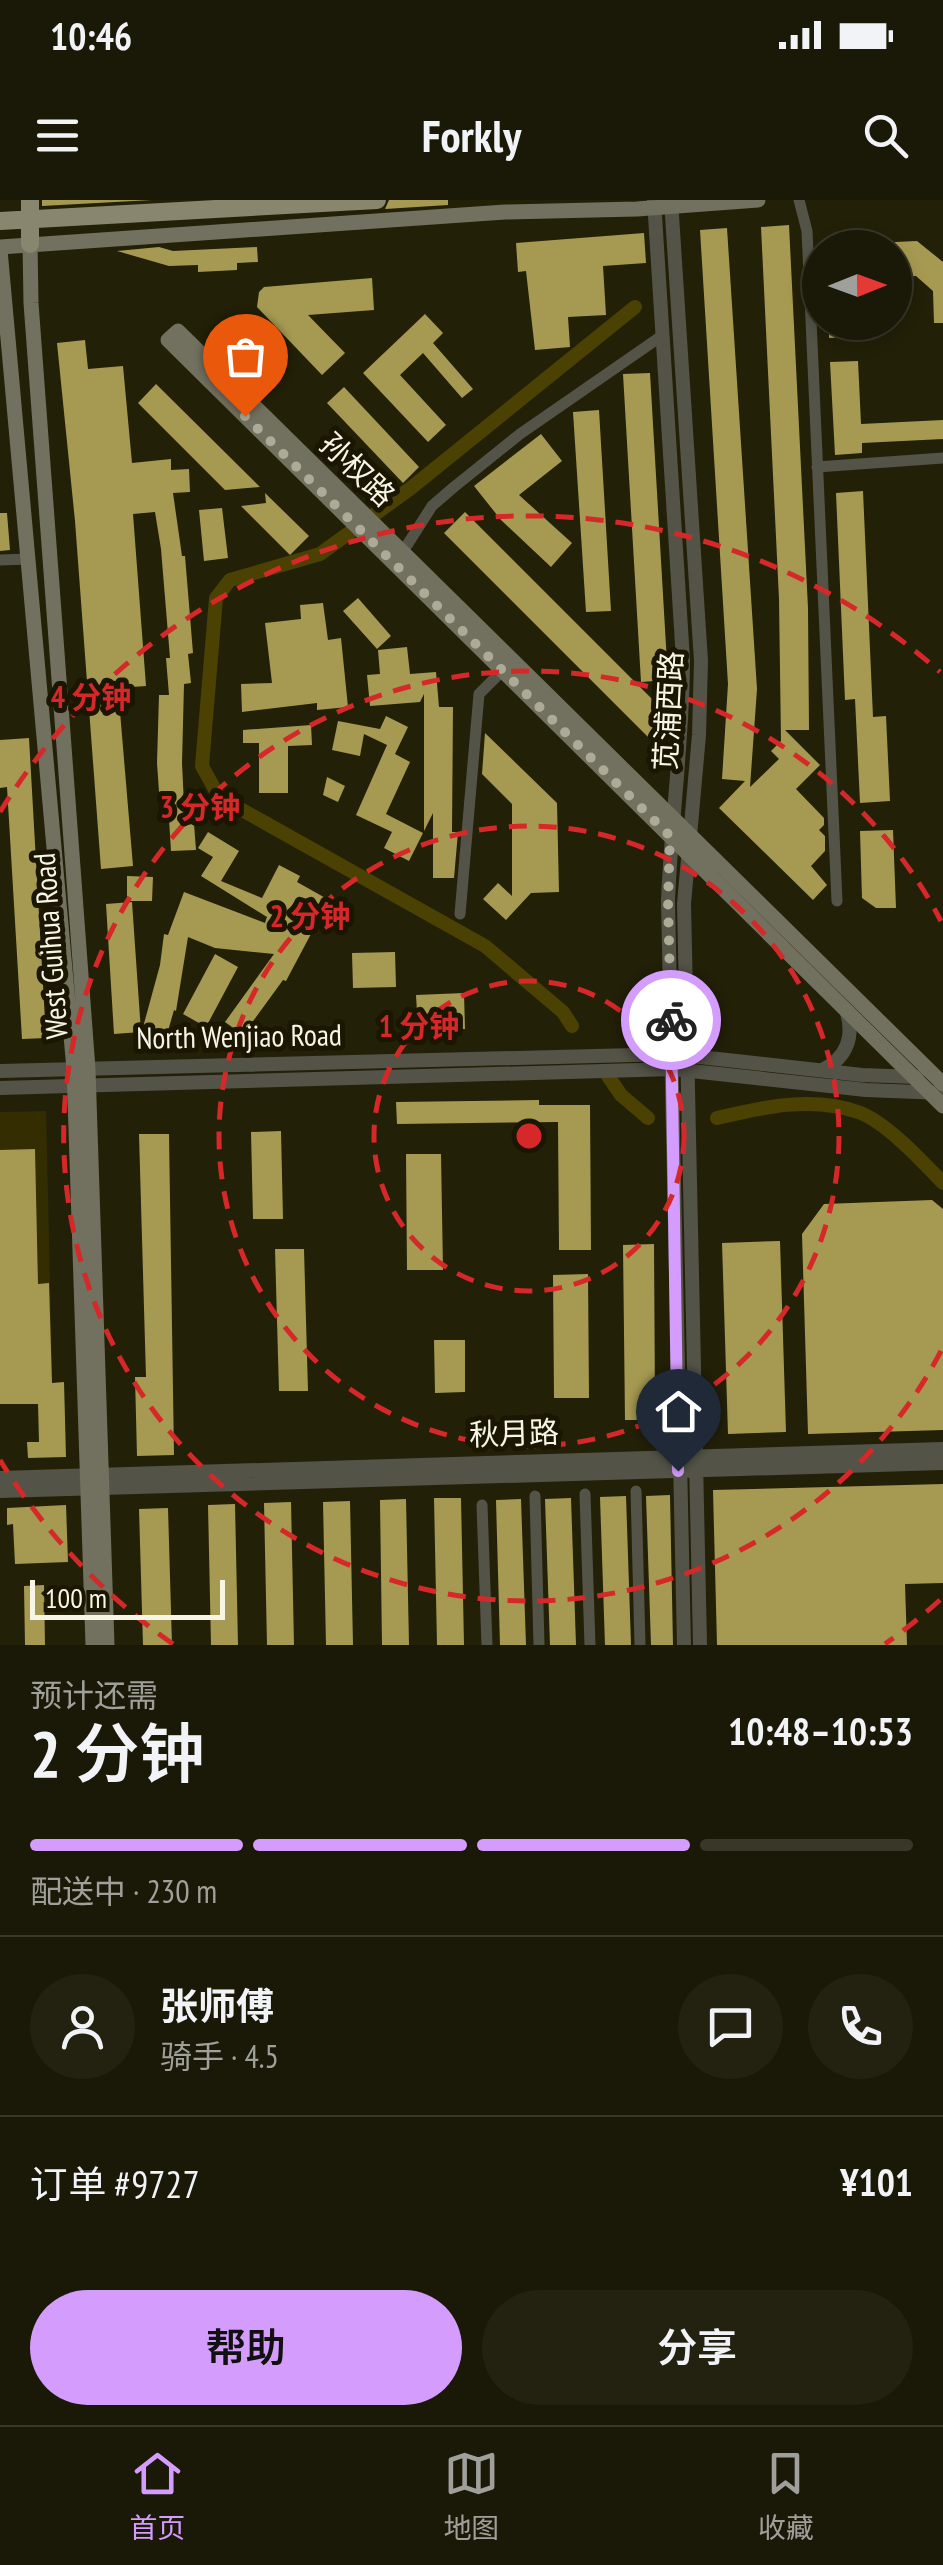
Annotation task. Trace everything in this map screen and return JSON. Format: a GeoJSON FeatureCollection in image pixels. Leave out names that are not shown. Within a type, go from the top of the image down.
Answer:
{"type":"FeatureCollection","features":[{"type":"Feature","properties":{"kind":"main road"},"geometry":{"type":"LineString","coordinates":[[30,200],[30,244]]}},
{"type":"Feature","properties":{"kind":"main road"},"geometry":{"type":"LineString","coordinates":[[0,221],[377,200]]}},
{"type":"Feature","properties":{"kind":"main road"},"geometry":{"type":"LineString","coordinates":[[480,200],[505,212]]}},
{"type":"Feature","properties":{"kind":"main road"},"geometry":{"type":"LineString","coordinates":[[0,248],[505,212],[758,200]]}},
{"type":"Feature","properties":{"kind":"main road","name":"West Guihua Road"},"geometry":{"type":"LineString","coordinates":[[30,244],[82,1078],[95,1481],[106,1645]]}},
{"type":"Feature","properties":{"kind":"main road","name":"West Guihua Road"},"geometry":{"type":"LineString","coordinates":[[0,248],[82,1078]]}},
{"type":"Feature","properties":{"kind":"main road","name":"孙权路"},"geometry":{"type":"LineString","coordinates":[[352,512],[178,331],[168,340],[386,545],[503,670],[914,1077],[939,1084]]}},
{"type":"Feature","properties":{"kind":"main road","name":"孙权路"},"geometry":{"type":"LineString","coordinates":[[386,545],[402,553],[939,1084],[943,1106]]}},
{"type":"Feature","properties":{"kind":"main road","name":"West Guihua Road"},"geometry":{"type":"LineString","coordinates":[[92,1645],[95,1481]]}},
{"type":"Feature","properties":{"kind":"street"},"geometry":{"type":"LineString","coordinates":[[799,200],[807,232],[836,901]]}},
{"type":"Feature","properties":{"kind":"street","name":"苋浦西路"},"geometry":{"type":"LineString","coordinates":[[663,204],[662,335],[683,660],[668,902],[680,1062],[700,1645]]}},
{"type":"Feature","properties":{"kind":"street","name":"苋浦西路"},"geometry":{"type":"LineString","coordinates":[[663,204],[701,661],[699,734],[684,904],[680,1062],[678,1464],[684,1645]]}},
{"type":"Feature","properties":{"kind":"street"},"geometry":{"type":"LineString","coordinates":[[402,553],[432,506],[454,487],[520,434],[662,335]]}},
{"type":"Feature","properties":{"kind":"street"},"geometry":{"type":"LineString","coordinates":[[818,468],[943,458]]}},
{"type":"Feature","properties":{"kind":"street"},"geometry":{"type":"LineString","coordinates":[[0,560],[29,559]]}},
{"type":"Feature","properties":{"kind":"street"},"geometry":{"type":"LineString","coordinates":[[460,914],[479,694],[503,670]]}},
{"type":"Feature","properties":{"kind":"street"},"geometry":{"type":"LineString","coordinates":[[822,1070],[840,1058],[850,1040],[851,1024],[845,1010]]}},
{"type":"Feature","properties":{"kind":"street","name":"North Wenjiao Road"},"geometry":{"type":"LineString","coordinates":[[82,1078],[564,1056],[616,1063],[680,1062],[914,1077]]}},
{"type":"Feature","properties":{"kind":"street","name":"North Wenjiao Road"},"geometry":{"type":"LineString","coordinates":[[680,1062],[866,1090],[939,1084]]}},
{"type":"Feature","properties":{"kind":"street","name":"North Wenjiao Road"},"geometry":{"type":"LineString","coordinates":[[82,1078],[565,1072],[616,1063]]}},
{"type":"Feature","properties":{"kind":"street"},"geometry":{"type":"LineString","coordinates":[[0,1072],[82,1078]]}},
{"type":"Feature","properties":{"kind":"street"},"geometry":{"type":"LineString","coordinates":[[0,1088],[82,1078]]}},
{"type":"Feature","properties":{"kind":"street","name":"秋月路"},"geometry":{"type":"LineString","coordinates":[[95,1481],[678,1464],[943,1449]]}},
{"type":"Feature","properties":{"kind":"street","name":"秋月路"},"geometry":{"type":"LineString","coordinates":[[696,1463],[943,1463]]}},
{"type":"Feature","properties":{"kind":"street"},"geometry":{"type":"LineString","coordinates":[[0,1478],[95,1481]]}},
{"type":"Feature","properties":{"kind":"street"},"geometry":{"type":"LineString","coordinates":[[0,1491],[95,1481]]}},
{"type":"Feature","properties":{"kind":"street"},"geometry":{"type":"LineString","coordinates":[[636,1491],[640,1645]]}},
{"type":"Feature","properties":{"kind":"street"},"geometry":{"type":"LineString","coordinates":[[586,1494],[590,1645]]}},
{"type":"Feature","properties":{"kind":"street"},"geometry":{"type":"LineString","coordinates":[[534,1496],[539,1645]]}},
{"type":"Feature","properties":{"kind":"street"},"geometry":{"type":"LineString","coordinates":[[482,1505],[486,1645]]}},
{"type":"Feature","properties":{"kind":"shaded area"},"geometry":{"type":"Polygon","coordinates":[[[46,1111],[52,1369],[0,1369],[0,1112],[46,1111]]]}},
{"type":"Feature","properties":{"kind":"building"},"geometry":{"type":"Polygon","coordinates":[[[42,200],[152,200],[42,206],[42,200]]]}},
{"type":"Feature","properties":{"kind":"building"},"geometry":{"type":"Polygon","coordinates":[[[389,200],[448,200],[448,205],[385,209],[389,200]]]}},
{"type":"Feature","properties":{"kind":"building"},"geometry":{"type":"Polygon","coordinates":[[[789,225],[808,608],[809,730],[785,730],[820,765],[796,789],[824,818],[819,830],[825,836],[825,851],[811,866],[827,885],[813,900],[719,808],[745,781],[722,779],[728,684],[700,230],[727,228],[757,689],[750,787],[779,759],[771,751],[781,741],[779,599],[761,227],[789,225]]]}},
{"type":"Feature","properties":{"kind":"building"},"geometry":{"type":"Polygon","coordinates":[[[644,233],[646,263],[603,266],[606,315],[568,317],[570,347],[535,350],[526,271],[518,272],[516,243],[644,233]]]}},
{"type":"Feature","properties":{"kind":"building"},"geometry":{"type":"Polygon","coordinates":[[[912,241],[943,262],[943,323],[934,323],[933,291],[912,276],[912,241]]]}},
{"type":"Feature","properties":{"kind":"building"},"geometry":{"type":"Polygon","coordinates":[[[159,247],[173,251],[257,247],[258,262],[237,263],[237,270],[198,272],[198,265],[169,266],[117,251],[159,247]]]}},
{"type":"Feature","properties":{"kind":"building"},"geometry":{"type":"Polygon","coordinates":[[[372,278],[374,310],[308,315],[345,353],[322,375],[257,307],[259,292],[264,287],[372,278]]]}},
{"type":"Feature","properties":{"kind":"building"},"geometry":{"type":"Polygon","coordinates":[[[425,314],[443,333],[433,343],[473,389],[462,398],[423,353],[400,375],[446,425],[428,442],[363,373],[425,314]]]}},
{"type":"Feature","properties":{"kind":"building"},"geometry":{"type":"Polygon","coordinates":[[[85,340],[88,369],[123,366],[132,463],[171,459],[171,470],[189,469],[190,492],[173,493],[185,556],[193,653],[188,654],[191,683],[184,684],[182,763],[185,825],[194,824],[196,850],[171,851],[169,819],[161,820],[157,763],[159,695],[169,695],[166,658],[170,658],[161,549],[155,512],[133,514],[146,686],[118,688],[133,866],[101,869],[75,521],[57,343],[85,340]]]}},
{"type":"Feature","properties":{"kind":"building"},"geometry":{"type":"Polygon","coordinates":[[[858,361],[861,424],[943,420],[943,439],[862,443],[862,453],[835,455],[830,362],[858,361]]]}},
{"type":"Feature","properties":{"kind":"building"},"geometry":{"type":"Polygon","coordinates":[[[650,373],[668,680],[641,682],[623,374],[650,373]]]}},
{"type":"Feature","properties":{"kind":"building"},"geometry":{"type":"Polygon","coordinates":[[[156,384],[260,487],[225,490],[138,403],[156,384]]]}},
{"type":"Feature","properties":{"kind":"building"},"geometry":{"type":"Polygon","coordinates":[[[344,387],[419,467],[403,483],[327,403],[344,387]]]}},
{"type":"Feature","properties":{"kind":"building"},"geometry":{"type":"Polygon","coordinates":[[[599,410],[611,611],[586,612],[573,412],[599,410]]]}},
{"type":"Feature","properties":{"kind":"building"},"geometry":{"type":"Polygon","coordinates":[[[541,434],[562,461],[519,495],[572,543],[551,567],[501,520],[474,486],[541,434]]]}},
{"type":"Feature","properties":{"kind":"building"},"geometry":{"type":"Polygon","coordinates":[[[863,491],[873,717],[886,716],[890,801],[860,803],[855,699],[845,700],[836,493],[863,491]]]}},
{"type":"Feature","properties":{"kind":"building"},"geometry":{"type":"Polygon","coordinates":[[[265,493],[309,536],[290,555],[241,506],[266,503],[265,493]]]}},
{"type":"Feature","properties":{"kind":"building"},"geometry":{"type":"Polygon","coordinates":[[[222,508],[228,558],[204,561],[199,510],[222,508]]]}},
{"type":"Feature","properties":{"kind":"building"},"geometry":{"type":"Polygon","coordinates":[[[465,512],[671,718],[670,729],[655,744],[444,533],[465,512]]]}},
{"type":"Feature","properties":{"kind":"building"},"geometry":{"type":"Polygon","coordinates":[[[0,513],[7,513],[10,550],[0,551],[0,513]]]}},
{"type":"Feature","properties":{"kind":"building"},"geometry":{"type":"Polygon","coordinates":[[[358,598],[391,636],[377,649],[343,611],[358,598]]]}},
{"type":"Feature","properties":{"kind":"building"},"geometry":{"type":"Polygon","coordinates":[[[323,603],[328,640],[341,638],[348,707],[317,710],[317,703],[242,712],[241,684],[272,683],[265,623],[301,619],[300,605],[323,603]]]}},
{"type":"Feature","properties":{"kind":"building"},"geometry":{"type":"Polygon","coordinates":[[[407,647],[410,674],[436,672],[439,707],[453,707],[452,832],[458,832],[454,878],[433,878],[433,813],[424,831],[424,694],[420,702],[370,706],[367,675],[380,674],[378,650],[407,647]]]}},
{"type":"Feature","properties":{"kind":"building"},"geometry":{"type":"Polygon","coordinates":[[[386,716],[408,727],[395,754],[410,762],[386,814],[423,833],[409,861],[384,848],[392,832],[356,815],[387,745],[364,734],[360,756],[332,750],[338,721],[380,729],[386,716]]]}},
{"type":"Feature","properties":{"kind":"building"},"geometry":{"type":"Polygon","coordinates":[[[311,725],[312,745],[288,746],[288,793],[259,793],[259,743],[243,743],[243,730],[311,725]]]}},
{"type":"Feature","properties":{"kind":"building"},"geometry":{"type":"Polygon","coordinates":[[[485,733],[557,803],[559,892],[531,893],[506,920],[483,899],[498,883],[512,896],[512,804],[482,774],[485,733]]]}},
{"type":"Feature","properties":{"kind":"building"},"geometry":{"type":"Polygon","coordinates":[[[29,738],[46,1038],[22,1039],[7,787],[0,788],[0,740],[29,738]]]}},
{"type":"Feature","properties":{"kind":"building"},"geometry":{"type":"Polygon","coordinates":[[[327,777],[345,786],[338,802],[323,795],[327,777]]]}},
{"type":"Feature","properties":{"kind":"building"},"geometry":{"type":"Polygon","coordinates":[[[893,830],[896,908],[876,908],[862,898],[860,831],[893,830]]]}},
{"type":"Feature","properties":{"kind":"building"},"geometry":{"type":"Polygon","coordinates":[[[208,832],[239,851],[221,881],[262,898],[279,865],[300,876],[297,882],[329,900],[286,981],[243,1035],[225,1022],[274,954],[215,948],[188,937],[176,1011],[166,1038],[142,1031],[164,934],[168,935],[184,892],[265,923],[267,917],[201,876],[213,857],[198,848],[208,832]]]}},
{"type":"Feature","properties":{"kind":"building"},"geometry":{"type":"Polygon","coordinates":[[[127,876],[153,877],[152,901],[127,901],[127,876]]]}},
{"type":"Feature","properties":{"kind":"building"},"geometry":{"type":"Polygon","coordinates":[[[132,902],[141,1032],[114,1034],[106,904],[132,902]]]}},
{"type":"Feature","properties":{"kind":"building"},"geometry":{"type":"Polygon","coordinates":[[[395,952],[396,987],[353,988],[352,953],[395,952]]]}},
{"type":"Feature","properties":{"kind":"building"},"geometry":{"type":"Polygon","coordinates":[[[215,954],[238,967],[206,1027],[183,1014],[215,954]]]}},
{"type":"Feature","properties":{"kind":"building"},"geometry":{"type":"Polygon","coordinates":[[[464,993],[465,1029],[418,1030],[416,995],[464,993]]]}},
{"type":"Feature","properties":{"kind":"building"},"geometry":{"type":"Polygon","coordinates":[[[539,1100],[539,1105],[590,1105],[591,1250],[559,1250],[558,1122],[397,1124],[396,1102],[539,1100]]]}},
{"type":"Feature","properties":{"kind":"building"},"geometry":{"type":"Polygon","coordinates":[[[281,1131],[283,1219],[253,1219],[251,1132],[281,1131]]]}},
{"type":"Feature","properties":{"kind":"building"},"geometry":{"type":"Polygon","coordinates":[[[139,1134],[169,1134],[174,1455],[137,1456],[135,1377],[146,1377],[139,1134]]]}},
{"type":"Feature","properties":{"kind":"building"},"geometry":{"type":"Polygon","coordinates":[[[35,1149],[38,1284],[49,1283],[52,1383],[64,1382],[66,1457],[28,1458],[27,1442],[39,1442],[38,1404],[0,1404],[0,1150],[35,1149]]]}},
{"type":"Feature","properties":{"kind":"building"},"geometry":{"type":"Polygon","coordinates":[[[406,1154],[441,1154],[443,1270],[407,1270],[406,1154]]]}},
{"type":"Feature","properties":{"kind":"building"},"geometry":{"type":"Polygon","coordinates":[[[932,1200],[943,1209],[943,1430],[808,1434],[802,1234],[824,1204],[932,1200]]]}},
{"type":"Feature","properties":{"kind":"building"},"geometry":{"type":"Polygon","coordinates":[[[780,1241],[786,1432],[728,1434],[722,1243],[780,1241]]]}},
{"type":"Feature","properties":{"kind":"building"},"geometry":{"type":"Polygon","coordinates":[[[654,1244],[655,1405],[645,1420],[625,1420],[623,1245],[654,1244]]]}},
{"type":"Feature","properties":{"kind":"building"},"geometry":{"type":"Polygon","coordinates":[[[275,1249],[304,1249],[308,1391],[279,1391],[275,1249]]]}},
{"type":"Feature","properties":{"kind":"building"},"geometry":{"type":"Polygon","coordinates":[[[588,1274],[589,1398],[554,1398],[553,1275],[588,1274]]]}},
{"type":"Feature","properties":{"kind":"building"},"geometry":{"type":"Polygon","coordinates":[[[434,1340],[465,1340],[465,1392],[435,1393],[434,1340]]]}},
{"type":"Feature","properties":{"kind":"building"},"geometry":{"type":"Polygon","coordinates":[[[943,1484],[943,1583],[905,1584],[907,1645],[717,1645],[713,1490],[943,1484]]]}},
{"type":"Feature","properties":{"kind":"building"},"geometry":{"type":"Polygon","coordinates":[[[670,1495],[673,1645],[651,1645],[646,1496],[670,1495]]]}},
{"type":"Feature","properties":{"kind":"building"},"geometry":{"type":"Polygon","coordinates":[[[626,1496],[631,1645],[605,1645],[600,1497],[626,1496]]]}},
{"type":"Feature","properties":{"kind":"building"},"geometry":{"type":"Polygon","coordinates":[[[434,1498],[461,1498],[464,1645],[437,1645],[434,1498]]]}},
{"type":"Feature","properties":{"kind":"building"},"geometry":{"type":"Polygon","coordinates":[[[571,1498],[576,1645],[550,1645],[545,1499],[571,1498]]]}},
{"type":"Feature","properties":{"kind":"building"},"geometry":{"type":"Polygon","coordinates":[[[406,1499],[409,1645],[382,1645],[380,1500],[406,1499]]]}},
{"type":"Feature","properties":{"kind":"building"},"geometry":{"type":"Polygon","coordinates":[[[521,1499],[526,1645],[500,1645],[496,1500],[521,1499]]]}},
{"type":"Feature","properties":{"kind":"building"},"geometry":{"type":"Polygon","coordinates":[[[350,1501],[353,1645],[326,1645],[323,1502],[350,1501]]]}},
{"type":"Feature","properties":{"kind":"building"},"geometry":{"type":"Polygon","coordinates":[[[291,1502],[294,1645],[267,1645],[264,1503],[291,1502]]]}},
{"type":"Feature","properties":{"kind":"building"},"geometry":{"type":"Polygon","coordinates":[[[235,1504],[238,1645],[211,1645],[208,1505],[235,1504]]]}},
{"type":"Feature","properties":{"kind":"building"},"geometry":{"type":"Polygon","coordinates":[[[66,1505],[68,1562],[15,1564],[13,1524],[7,1525],[7,1508],[66,1505]]]}},
{"type":"Feature","properties":{"kind":"building"},"geometry":{"type":"Polygon","coordinates":[[[168,1508],[172,1645],[143,1645],[139,1509],[168,1508]]]}},
{"type":"Feature","properties":{"kind":"building"},"geometry":{"type":"Polygon","coordinates":[[[44,1585],[45,1645],[25,1645],[24,1586],[44,1585]]]}},
{"type":"Feature","properties":{"kind":"waterway"},"geometry":{"type":"LineString","coordinates":[[572,1026],[563,1012],[485,946],[219,797],[202,766],[216,598],[230,580],[320,554],[411,488],[635,307]]}},
{"type":"Feature","properties":{"kind":"waterway"},"geometry":{"type":"LineString","coordinates":[[608,1076],[621,1095],[648,1118]]}},
{"type":"Feature","properties":{"kind":"waterway"},"geometry":{"type":"LineString","coordinates":[[717,1118],[770,1107],[841,1107],[869,1117],[891,1133],[943,1183]]}},
{"type":"Feature","properties":{"kind":"way so far"},"geometry":{"type":"LineString","coordinates":[[245,416],[670,836],[671,1020]]}},
{"type":"Feature","properties":{"kind":"route"},"geometry":{"type":"LineString","coordinates":[[671,1020],[678,1471]]}}]}
